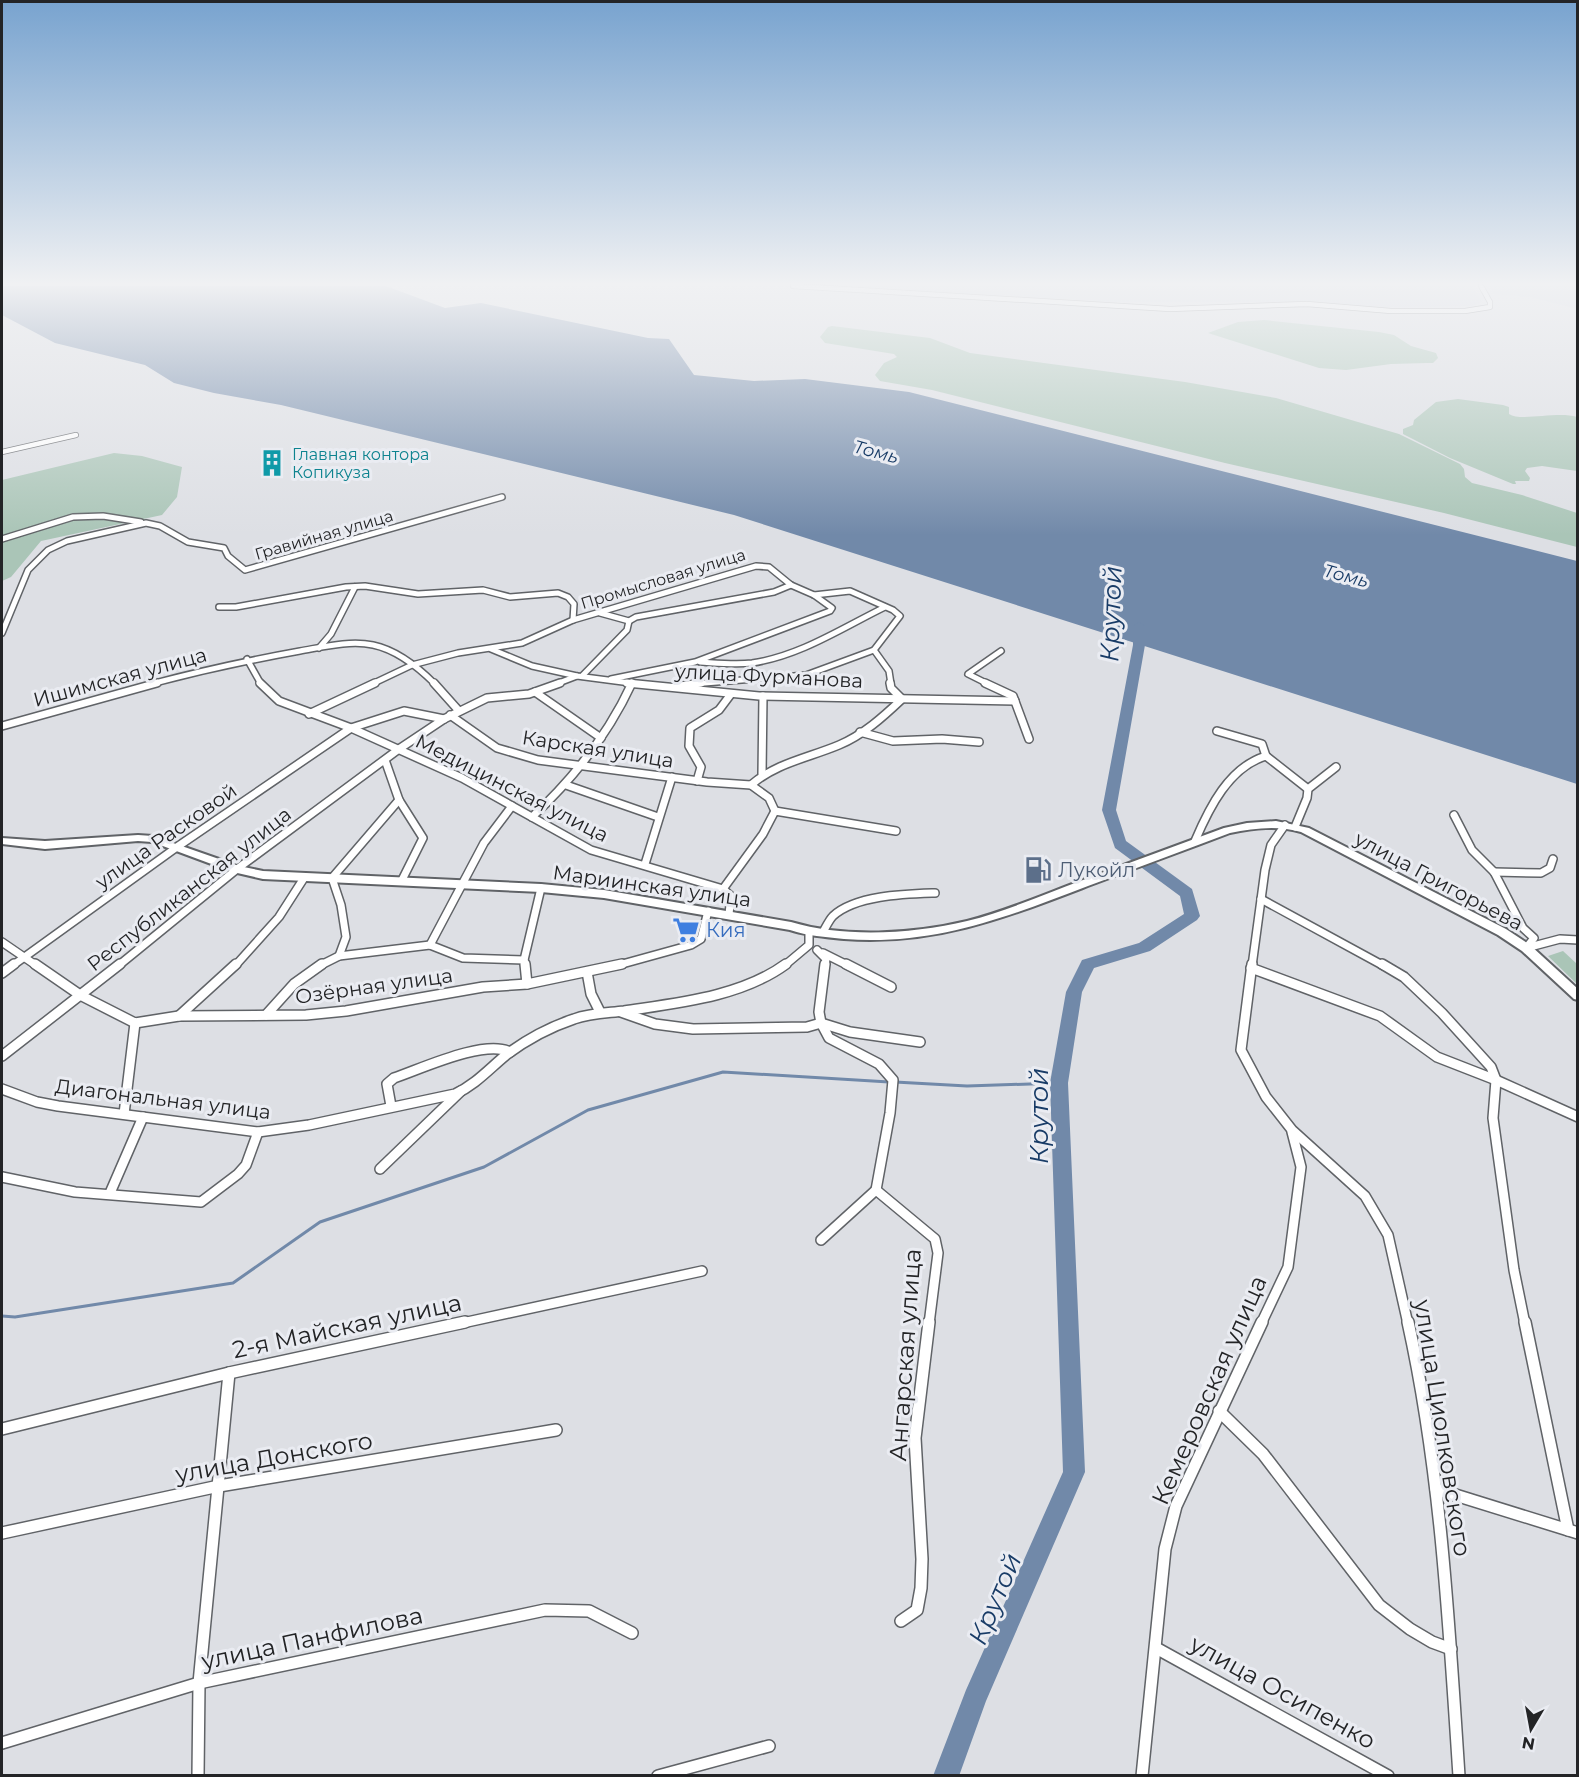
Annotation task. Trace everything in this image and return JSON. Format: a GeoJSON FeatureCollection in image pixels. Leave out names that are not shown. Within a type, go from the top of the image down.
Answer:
{"type":"FeatureCollection","features":[{"type":"Feature","properties":{"kind":"main road","name":"Мариинская улица"},"geometry":{"type":"LineString","coordinates":[[2,841],[45,845],[138,838],[153,839],[237,869],[263,875],[402,880],[604,894],[708,910],[791,926],[809,932],[869,937],[966,925],[1011,911],[1195,841],[1247,825],[1295,827]]}},
{"type":"Feature","properties":{"kind":"main road","name":"улица Григорьева"},"geometry":{"type":"LineString","coordinates":[[1295,827],[1477,917],[1526,948],[1578,996]]}},
{"type":"Feature","properties":{"kind":"street"},"geometry":{"type":"LineString","coordinates":[[2,452],[76,435]]}},
{"type":"Feature","properties":{"kind":"street","name":"Гравийная улица"},"geometry":{"type":"LineString","coordinates":[[146,523],[160,526],[188,542],[224,548],[228,556],[245,570],[502,497]]}},
{"type":"Feature","properties":{"kind":"street"},"geometry":{"type":"LineString","coordinates":[[2,539],[73,517],[103,516],[146,523]]}},
{"type":"Feature","properties":{"kind":"street"},"geometry":{"type":"LineString","coordinates":[[2,633],[28,570],[48,550],[67,541],[146,523]]}},
{"type":"Feature","properties":{"kind":"street","name":"Промысловая улица"},"geometry":{"type":"LineString","coordinates":[[309,714],[412,665],[541,636],[573,620],[756,566],[770,567],[791,585],[814,595]]}},
{"type":"Feature","properties":{"kind":"street"},"geometry":{"type":"LineString","coordinates":[[599,613],[629,621],[636,617],[774,592],[791,585]]}},
{"type":"Feature","properties":{"kind":"street"},"geometry":{"type":"LineString","coordinates":[[219,607],[236,607],[365,586],[418,594],[483,590],[510,597],[558,593],[568,597],[574,603],[573,620]]}},
{"type":"Feature","properties":{"kind":"street"},"geometry":{"type":"LineString","coordinates":[[319,648],[331,634],[355,587]]}},
{"type":"Feature","properties":{"kind":"street"},"geometry":{"type":"LineString","coordinates":[[669,688],[710,681],[806,675],[874,650],[900,616],[850,591],[814,595]]}},
{"type":"Feature","properties":{"kind":"street"},"geometry":{"type":"LineString","coordinates":[[611,679],[695,662],[830,611],[832,608],[829,604],[814,595]]}},
{"type":"Feature","properties":{"kind":"street"},"geometry":{"type":"LineString","coordinates":[[695,662],[764,661],[793,651],[885,607]]}},
{"type":"Feature","properties":{"kind":"street"},"geometry":{"type":"LineString","coordinates":[[580,676],[627,630],[629,621]]}},
{"type":"Feature","properties":{"kind":"street"},"geometry":{"type":"LineString","coordinates":[[247,659],[319,648],[369,644],[378,646],[412,665],[448,695],[459,711]]}},
{"type":"Feature","properties":{"kind":"street","name":"улица Фурманова"},"geometry":{"type":"LineString","coordinates":[[491,649],[532,666],[580,676],[669,688],[763,696],[1015,701]]}},
{"type":"Feature","properties":{"kind":"street"},"geometry":{"type":"LineString","coordinates":[[729,914],[731,896],[723,888],[763,834],[775,812],[774,805],[769,798],[751,785],[762,774],[842,744],[886,714],[902,699],[891,688],[889,671],[874,650]]}},
{"type":"Feature","properties":{"kind":"street"},"geometry":{"type":"LineString","coordinates":[[1001,651],[968,674],[1013,696],[1029,739]]}},
{"type":"Feature","properties":{"kind":"street","name":"Медицинская улица"},"geometry":{"type":"LineString","coordinates":[[247,659],[260,683],[279,701],[351,728],[462,778],[591,850],[723,888]]}},
{"type":"Feature","properties":{"kind":"street","name":"Ишимская улица"},"geometry":{"type":"LineString","coordinates":[[2,726],[247,659]]}},
{"type":"Feature","properties":{"kind":"street","name":"Республиканская улица"},"geometry":{"type":"LineString","coordinates":[[2,1056],[164,930],[237,869],[399,749],[447,717],[487,698],[535,692],[580,676]]}},
{"type":"Feature","properties":{"kind":"street"},"geometry":{"type":"LineString","coordinates":[[532,817],[566,785],[582,766],[620,710],[632,682]]}},
{"type":"Feature","properties":{"kind":"street"},"geometry":{"type":"LineString","coordinates":[[535,692],[601,738]]}},
{"type":"Feature","properties":{"kind":"street"},"geometry":{"type":"LineString","coordinates":[[697,781],[701,767],[689,746],[690,728],[719,710],[731,694]]}},
{"type":"Feature","properties":{"kind":"street"},"geometry":{"type":"LineString","coordinates":[[762,774],[763,696]]}},
{"type":"Feature","properties":{"kind":"street","name":"улица Расковой"},"geometry":{"type":"LineString","coordinates":[[2,973],[177,847],[351,728],[404,711],[447,717]]}},
{"type":"Feature","properties":{"kind":"street","name":"Карская улица"},"geometry":{"type":"LineString","coordinates":[[447,717],[497,748],[538,760],[697,781],[751,785]]}},
{"type":"Feature","properties":{"kind":"street"},"geometry":{"type":"LineString","coordinates":[[1217,730],[1262,744],[1266,756],[1308,789],[1336,766]]}},
{"type":"Feature","properties":{"kind":"street"},"geometry":{"type":"LineString","coordinates":[[860,732],[893,741],[942,739],[979,741]]}},
{"type":"Feature","properties":{"kind":"street"},"geometry":{"type":"LineString","coordinates":[[1195,841],[1212,800],[1221,788],[1252,762],[1266,756]]}},
{"type":"Feature","properties":{"kind":"street"},"geometry":{"type":"LineString","coordinates":[[384,760],[399,800],[423,838],[402,880]]}},
{"type":"Feature","properties":{"kind":"street"},"geometry":{"type":"LineString","coordinates":[[645,864],[672,777]]}},
{"type":"Feature","properties":{"kind":"street"},"geometry":{"type":"LineString","coordinates":[[566,785],[658,817]]}},
{"type":"Feature","properties":{"kind":"street","name":"улица Циолковского"},"geometry":{"type":"LineString","coordinates":[[1308,789],[1307,798],[1295,827],[1271,845],[1261,899],[1241,1050],[1266,1097],[1292,1130],[1365,1196],[1388,1235],[1415,1354],[1436,1489],[1451,1649],[1459,1776]]}},
{"type":"Feature","properties":{"kind":"street"},"geometry":{"type":"LineString","coordinates":[[339,956],[346,937],[346,930],[332,878],[399,800]]}},
{"type":"Feature","properties":{"kind":"street"},"geometry":{"type":"LineString","coordinates":[[430,945],[484,843],[512,806]]}},
{"type":"Feature","properties":{"kind":"street"},"geometry":{"type":"LineString","coordinates":[[775,812],[896,831]]}},
{"type":"Feature","properties":{"kind":"street"},"geometry":{"type":"LineString","coordinates":[[1454,815],[1472,850],[1494,872],[1523,927],[1534,938],[1526,948]]}},
{"type":"Feature","properties":{"kind":"street"},"geometry":{"type":"LineString","coordinates":[[1494,872],[1541,873],[1550,868],[1553,859]]}},
{"type":"Feature","properties":{"kind":"street"},"geometry":{"type":"LineString","coordinates":[[179,1016],[230,971],[278,920],[304,878]]}},
{"type":"Feature","properties":{"kind":"street"},"geometry":{"type":"LineString","coordinates":[[527,984],[524,960],[541,888]]}},
{"type":"Feature","properties":{"kind":"street"},"geometry":{"type":"LineString","coordinates":[[823,932],[833,916],[847,908],[885,897],[910,893],[934,893]]}},
{"type":"Feature","properties":{"kind":"street"},"geometry":{"type":"LineString","coordinates":[[1261,899],[1305,921],[1404,978],[1442,1013],[1491,1067],[1496,1080],[1493,1118],[1514,1270],[1573,1532]]}},
{"type":"Feature","properties":{"kind":"street","name":"Озёрная улица"},"geometry":{"type":"LineString","coordinates":[[135,1023],[179,1016],[306,1015],[346,1011],[454,991],[527,984],[587,972],[691,945],[701,939],[704,933],[708,910]]}},
{"type":"Feature","properties":{"kind":"street"},"geometry":{"type":"LineString","coordinates":[[809,932],[813,947],[826,959],[819,1012],[821,1023],[829,1038],[879,1064],[893,1080],[890,1113],[876,1190],[821,1240]]}},
{"type":"Feature","properties":{"kind":"street"},"geometry":{"type":"LineString","coordinates":[[1526,948],[1560,939],[1578,940]]}},
{"type":"Feature","properties":{"kind":"street"},"geometry":{"type":"LineString","coordinates":[[2,942],[80,995],[135,1023],[124,1114]]}},
{"type":"Feature","properties":{"kind":"street"},"geometry":{"type":"LineString","coordinates":[[266,1015],[300,979],[313,969],[339,956],[430,945],[463,958],[524,960]]}},
{"type":"Feature","properties":{"kind":"street"},"geometry":{"type":"LineString","coordinates":[[813,947],[891,987]]}},
{"type":"Feature","properties":{"kind":"street","name":"Диагональная улица"},"geometry":{"type":"LineString","coordinates":[[2,1089],[37,1102],[258,1132],[290,1131],[392,1106],[433,1099],[462,1090],[510,1052],[549,1029],[600,1012],[620,1011],[697,996],[746,983],[779,969],[813,947]]}},
{"type":"Feature","properties":{"kind":"street"},"geometry":{"type":"LineString","coordinates":[[1251,968],[1380,1016],[1437,1057],[1496,1080],[1578,1118]]}},
{"type":"Feature","properties":{"kind":"street"},"geometry":{"type":"LineString","coordinates":[[587,972],[591,994],[600,1012]]}},
{"type":"Feature","properties":{"kind":"street"},"geometry":{"type":"LineString","coordinates":[[620,1011],[655,1024],[693,1029],[807,1028],[821,1023],[850,1032],[920,1042]]}},
{"type":"Feature","properties":{"kind":"street"},"geometry":{"type":"LineString","coordinates":[[392,1106],[387,1084],[394,1078],[478,1050],[502,1048],[510,1052]]}},
{"type":"Feature","properties":{"kind":"street"},"geometry":{"type":"LineString","coordinates":[[380,1168],[462,1090]]}},
{"type":"Feature","properties":{"kind":"street"},"geometry":{"type":"LineString","coordinates":[[110,1193],[143,1117]]}},
{"type":"Feature","properties":{"kind":"street","name":"Кемеровская улица"},"geometry":{"type":"LineString","coordinates":[[1142,1776],[1165,1549],[1176,1506],[1288,1267],[1301,1167],[1292,1130]]}},
{"type":"Feature","properties":{"kind":"street"},"geometry":{"type":"LineString","coordinates":[[2,1177],[75,1192],[201,1202],[238,1174],[246,1165],[258,1132]]}},
{"type":"Feature","properties":{"kind":"street","name":"Ангарская улица"},"geometry":{"type":"LineString","coordinates":[[876,1190],[935,1239],[938,1253],[915,1438],[922,1559],[921,1588],[917,1610],[901,1621]]}},
{"type":"Feature","properties":{"kind":"street","name":"2-я Майская улица"},"geometry":{"type":"LineString","coordinates":[[2,1429],[230,1372],[702,1270]]}},
{"type":"Feature","properties":{"kind":"street"},"geometry":{"type":"LineString","coordinates":[[198,1776],[199,1683],[230,1372]]}},
{"type":"Feature","properties":{"kind":"street"},"geometry":{"type":"LineString","coordinates":[[1219,1411],[1263,1454],[1379,1605],[1410,1629],[1432,1642],[1451,1649]]}},
{"type":"Feature","properties":{"kind":"street","name":"улица Донского"},"geometry":{"type":"LineString","coordinates":[[2,1533],[219,1486],[556,1430]]}},
{"type":"Feature","properties":{"kind":"street"},"geometry":{"type":"LineString","coordinates":[[1436,1489],[1573,1532]]}},
{"type":"Feature","properties":{"kind":"street","name":"улица Панфилова"},"geometry":{"type":"LineString","coordinates":[[2,1743],[199,1683],[545,1610],[589,1611],[632,1633]]}},
{"type":"Feature","properties":{"kind":"street","name":"улица Осипенко"},"geometry":{"type":"LineString","coordinates":[[1156,1648],[1388,1776]]}},
{"type":"Feature","properties":{"kind":"street"},"geometry":{"type":"LineString","coordinates":[[658,1776],[769,1746]]}},
{"type":"Feature","properties":{"kind":"green space"},"geometry":{"type":"Polygon","coordinates":[[[880,369],[1088,369],[1185,382],[1276,398],[1399,434],[1460,464],[1464,469],[1465,477],[1472,483],[1522,495],[1577,513],[1577,547],[932,390],[880,381],[875,375],[880,369]]]}},
{"type":"Feature","properties":{"kind":"green space"},"geometry":{"type":"Polygon","coordinates":[[[1458,399],[1503,405],[1509,407],[1509,414],[1515,416],[1569,415],[1577,417],[1577,471],[1542,466],[1527,468],[1525,471],[1530,478],[1529,481],[1515,481],[1516,484],[1513,484],[1450,458],[1403,434],[1403,429],[1413,425],[1414,420],[1436,402],[1458,399]]]}},
{"type":"Feature","properties":{"kind":"green space"},"geometry":{"type":"Polygon","coordinates":[[[114,453],[142,456],[182,467],[177,497],[162,515],[41,541],[11,577],[2,581],[2,480],[114,453]]]}},
{"type":"Feature","properties":{"kind":"green space"},"geometry":{"type":"Polygon","coordinates":[[[1563,951],[1577,964],[1577,984],[1548,956],[1563,951]]]}},
{"type":"Feature","properties":{"kind":"water","name":"Томь"},"geometry":{"type":"Polygon","coordinates":[[[151,369],[690,369],[694,375],[754,381],[805,379],[909,392],[1577,561],[1577,784],[734,515],[281,405],[174,383],[151,369]]]}},
{"type":"Feature","properties":{"kind":"waterway","name":"Крутой"},"geometry":{"type":"LineString","coordinates":[[946,1776],[975,1699],[1074,1472],[1059,1083],[1074,992],[1088,964],[1144,947],[1192,916],[1187,893],[1120,844],[1109,810],[1139,645],[1139,626]]}},
{"type":"Feature","properties":{"kind":"waterway"},"geometry":{"type":"LineString","coordinates":[[2,1316],[15,1317],[233,1283],[320,1222],[484,1167],[588,1110],[723,1072],[889,1082]]}},
{"type":"Feature","properties":{"kind":"waterway"},"geometry":{"type":"LineString","coordinates":[[895,1082],[967,1086],[1059,1083]]}},
{"type":"Feature","properties":{"kind":"place","name":"Главная контора Копикуза"},"geometry":{"type":"Point","coordinates":[272,463]}},
{"type":"Feature","properties":{"kind":"place","name":"Лукойл"},"geometry":{"type":"Point","coordinates":[1038,870]}},
{"type":"Feature","properties":{"kind":"place","name":"Кия"},"geometry":{"type":"Point","coordinates":[686,930]}}]}
